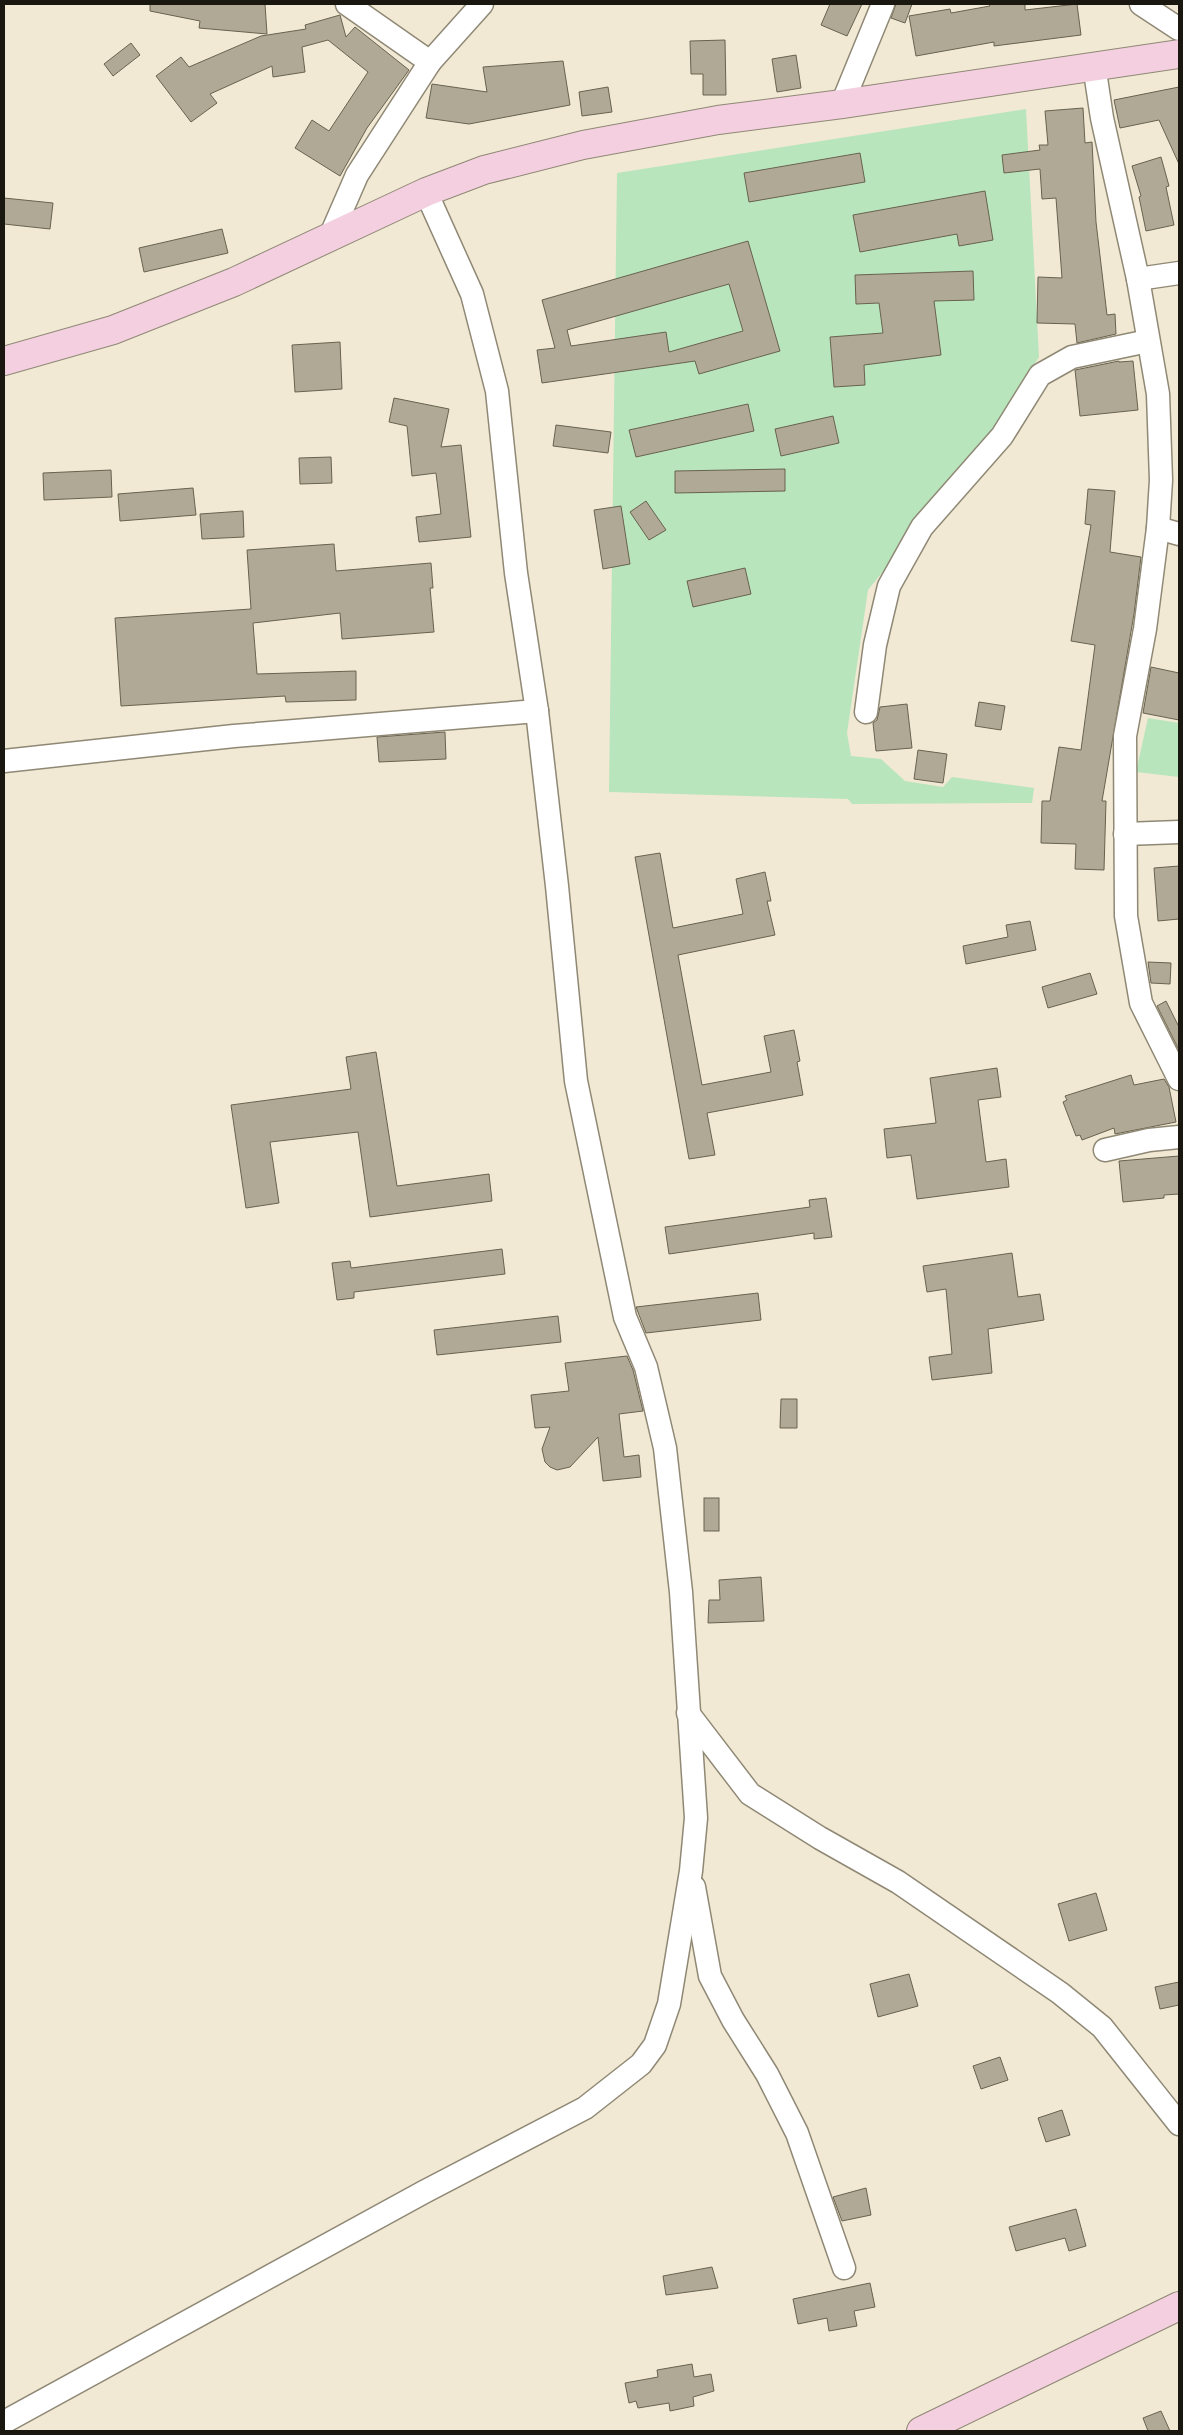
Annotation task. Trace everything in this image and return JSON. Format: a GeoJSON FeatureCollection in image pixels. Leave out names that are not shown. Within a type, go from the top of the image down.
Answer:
{"type":"FeatureCollection","features":[{"type":"Feature","properties":{"kind":"street"},"geometry":{"type":"LineString","coordinates":[[347,4],[430,62]]}},
{"type":"Feature","properties":{"kind":"street"},"geometry":{"type":"LineString","coordinates":[[330,237],[357,175],[430,62],[482,4]]}},
{"type":"Feature","properties":{"kind":"street"},"geometry":{"type":"LineString","coordinates":[[842,104],[883,4]]}},
{"type":"Feature","properties":{"kind":"street"},"geometry":{"type":"LineString","coordinates":[[1141,4],[1179,29]]}},
{"type":"Feature","properties":{"kind":"street"},"geometry":{"type":"LineString","coordinates":[[4,361],[113,330],[234,282],[426,192],[484,170],[583,145],[718,120],[842,104],[1179,54]]}},
{"type":"Feature","properties":{"kind":"street"},"geometry":{"type":"LineString","coordinates":[[1094,66],[1102,118],[1138,279],[1158,394],[1161,480],[1169,531],[1145,629],[1125,736],[1124,834],[1126,916],[1141,1003],[1179,1079]]}},
{"type":"Feature","properties":{"kind":"street"},"geometry":{"type":"LineString","coordinates":[[4,2422],[424,2192],[585,2108],[641,2064],[655,2045],[669,2004],[691,1872],[696,1818],[681,1592],[665,1448],[646,1367],[625,1317],[576,1081],[537,711],[516,573],[497,391],[472,294],[426,192]]}},
{"type":"Feature","properties":{"kind":"street"},"geometry":{"type":"LineString","coordinates":[[1138,279],[1179,273]]}},
{"type":"Feature","properties":{"kind":"street"},"geometry":{"type":"LineString","coordinates":[[866,712],[876,646],[889,586],[922,527],[1002,436],[1040,375],[1072,357],[1148,341]]}},
{"type":"Feature","properties":{"kind":"street"},"geometry":{"type":"LineString","coordinates":[[4,761],[234,736],[537,711]]}},
{"type":"Feature","properties":{"kind":"street"},"geometry":{"type":"LineString","coordinates":[[1124,834],[1179,832]]}},
{"type":"Feature","properties":{"kind":"street"},"geometry":{"type":"LineString","coordinates":[[1105,1150],[1149,1140],[1179,1137]]}},
{"type":"Feature","properties":{"kind":"street"},"geometry":{"type":"LineString","coordinates":[[688,1713],[750,1794],[820,1838],[914,1892],[1060,1992],[1102,2026],[1179,2124]]}},
{"type":"Feature","properties":{"kind":"street"},"geometry":{"type":"LineString","coordinates":[[691,1872],[710,1976],[797,2133],[844,2268]]}},
{"type":"Feature","properties":{"kind":"street"},"geometry":{"type":"LineString","coordinates":[[920,2431],[1179,2306]]}},
{"type":"Feature","properties":{"kind":"green space"},"geometry":{"type":"Polygon","coordinates":[[[1026,109],[1039,357],[968,466],[868,590],[847,733],[851,756],[881,759],[905,781],[943,787],[952,777],[1034,788],[1032,803],[852,804],[848,799],[609,792],[617,173],[1026,109]]]}},
{"type":"Feature","properties":{"kind":"green space"},"geometry":{"type":"Polygon","coordinates":[[[1148,718],[1179,723],[1179,777],[1136,772],[1148,718]]]}},
{"type":"Feature","properties":{"kind":"building"},"geometry":{"type":"Polygon","coordinates":[[[150,4],[265,4],[267,34],[199,28],[200,21],[150,11],[150,4]]]}},
{"type":"Feature","properties":{"kind":"building"},"geometry":{"type":"Polygon","coordinates":[[[830,4],[862,4],[847,36],[821,25],[830,4]]]}},
{"type":"Feature","properties":{"kind":"building"},"geometry":{"type":"Polygon","coordinates":[[[896,4],[912,4],[905,23],[891,18],[896,4]]]}},
{"type":"Feature","properties":{"kind":"building"},"geometry":{"type":"Polygon","coordinates":[[[989,4],[1025,4],[1025,10],[1077,4],[1081,35],[994,46],[994,42],[916,56],[909,16],[950,9],[951,13],[990,6],[989,4]]]}},
{"type":"Feature","properties":{"kind":"building"},"geometry":{"type":"Polygon","coordinates":[[[340,15],[346,37],[355,27],[409,70],[367,128],[340,176],[295,148],[312,120],[329,131],[368,72],[328,40],[302,47],[305,72],[273,77],[272,66],[210,94],[217,103],[191,122],[156,76],[181,57],[189,67],[261,36],[306,29],[305,25],[340,15]]]}},
{"type":"Feature","properties":{"kind":"building"},"geometry":{"type":"Polygon","coordinates":[[[725,40],[726,95],[703,95],[703,74],[691,74],[690,41],[725,40]]]}},
{"type":"Feature","properties":{"kind":"building"},"geometry":{"type":"Polygon","coordinates":[[[131,43],[140,55],[113,76],[104,64],[131,43]]]}},
{"type":"Feature","properties":{"kind":"building"},"geometry":{"type":"Polygon","coordinates":[[[796,55],[801,88],[777,92],[772,59],[796,55]]]}},
{"type":"Feature","properties":{"kind":"building"},"geometry":{"type":"Polygon","coordinates":[[[563,61],[570,105],[469,124],[426,118],[432,84],[487,92],[483,67],[563,61]]]}},
{"type":"Feature","properties":{"kind":"building"},"geometry":{"type":"Polygon","coordinates":[[[608,87],[612,112],[582,116],[579,92],[608,87]]]}},
{"type":"Feature","properties":{"kind":"building"},"geometry":{"type":"Polygon","coordinates":[[[1179,87],[1179,164],[1159,120],[1120,128],[1114,100],[1179,87]]]}},
{"type":"Feature","properties":{"kind":"building"},"geometry":{"type":"Polygon","coordinates":[[[1083,108],[1085,143],[1092,142],[1096,222],[1107,315],[1115,314],[1116,334],[1077,343],[1075,324],[1037,323],[1038,277],[1062,278],[1056,198],[1042,199],[1040,169],[1004,173],[1002,155],[1040,150],[1039,145],[1048,145],[1045,111],[1083,108]]]}},
{"type":"Feature","properties":{"kind":"building"},"geometry":{"type":"Polygon","coordinates":[[[860,153],[865,182],[749,202],[744,173],[860,153]]]}},
{"type":"Feature","properties":{"kind":"building"},"geometry":{"type":"Polygon","coordinates":[[[1161,157],[1169,186],[1166,187],[1174,225],[1146,231],[1139,197],[1141,196],[1132,166],[1161,157]]]}},
{"type":"Feature","properties":{"kind":"building"},"geometry":{"type":"Polygon","coordinates":[[[985,191],[993,240],[959,246],[957,234],[860,252],[853,215],[985,191]]]}},
{"type":"Feature","properties":{"kind":"building"},"geometry":{"type":"Polygon","coordinates":[[[4,198],[53,203],[50,229],[4,224],[4,198]]]}},
{"type":"Feature","properties":{"kind":"building"},"geometry":{"type":"Polygon","coordinates":[[[222,229],[228,253],[144,272],[139,248],[222,229]]]}},
{"type":"Feature","properties":{"kind":"building"},"geometry":{"type":"Polygon","coordinates":[[[748,241],[780,351],[699,374],[695,361],[542,383],[537,350],[555,348],[542,300],[748,241]],[[729,284],[567,330],[571,346],[666,332],[669,352],[743,331],[729,284]]]}},
{"type":"Feature","properties":{"kind":"building"},"geometry":{"type":"Polygon","coordinates":[[[973,271],[974,300],[934,301],[941,355],[864,365],[865,385],[834,387],[830,337],[883,333],[879,303],[856,304],[855,275],[973,271]]]}},
{"type":"Feature","properties":{"kind":"building"},"geometry":{"type":"Polygon","coordinates":[[[340,342],[342,389],[295,392],[292,345],[340,342]]]}},
{"type":"Feature","properties":{"kind":"building"},"geometry":{"type":"Polygon","coordinates":[[[1119,361],[1133,361],[1138,410],[1080,416],[1075,370],[1119,361]]]}},
{"type":"Feature","properties":{"kind":"building"},"geometry":{"type":"Polygon","coordinates":[[[394,398],[449,409],[441,447],[461,445],[471,537],[419,542],[416,517],[441,514],[436,473],[412,476],[407,426],[389,422],[394,398]]]}},
{"type":"Feature","properties":{"kind":"building"},"geometry":{"type":"Polygon","coordinates":[[[748,404],[754,431],[636,457],[629,430],[748,404]]]}},
{"type":"Feature","properties":{"kind":"building"},"geometry":{"type":"Polygon","coordinates":[[[833,416],[839,443],[781,456],[775,429],[833,416]]]}},
{"type":"Feature","properties":{"kind":"building"},"geometry":{"type":"Polygon","coordinates":[[[556,425],[611,432],[608,453],[553,446],[556,425]]]}},
{"type":"Feature","properties":{"kind":"building"},"geometry":{"type":"Polygon","coordinates":[[[331,457],[332,483],[300,484],[299,458],[331,457]]]}},
{"type":"Feature","properties":{"kind":"building"},"geometry":{"type":"Polygon","coordinates":[[[785,469],[785,491],[675,493],[675,471],[785,469]]]}},
{"type":"Feature","properties":{"kind":"building"},"geometry":{"type":"Polygon","coordinates":[[[111,470],[112,497],[44,500],[43,473],[111,470]]]}},
{"type":"Feature","properties":{"kind":"building"},"geometry":{"type":"Polygon","coordinates":[[[193,488],[196,515],[120,521],[118,494],[193,488]]]}},
{"type":"Feature","properties":{"kind":"building"},"geometry":{"type":"Polygon","coordinates":[[[1088,489],[1115,491],[1110,552],[1141,557],[1134,614],[1102,801],[1106,801],[1104,870],[1075,869],[1076,844],[1041,843],[1042,801],[1050,801],[1059,747],[1081,750],[1095,645],[1071,641],[1091,525],[1085,524],[1088,489]]]}},
{"type":"Feature","properties":{"kind":"building"},"geometry":{"type":"Polygon","coordinates":[[[646,501],[666,530],[649,540],[630,512],[646,501]]]}},
{"type":"Feature","properties":{"kind":"building"},"geometry":{"type":"Polygon","coordinates":[[[621,506],[630,564],[603,569],[594,510],[621,506]]]}},
{"type":"Feature","properties":{"kind":"building"},"geometry":{"type":"Polygon","coordinates":[[[243,511],[244,537],[202,539],[200,514],[243,511]]]}},
{"type":"Feature","properties":{"kind":"building"},"geometry":{"type":"Polygon","coordinates":[[[334,544],[336,571],[431,563],[433,588],[430,588],[434,632],[342,639],[340,613],[253,623],[257,674],[356,671],[356,700],[286,702],[285,696],[121,706],[115,618],[251,609],[247,550],[334,544]]]}},
{"type":"Feature","properties":{"kind":"building"},"geometry":{"type":"Polygon","coordinates":[[[745,568],[751,594],[693,607],[687,581],[745,568]]]}},
{"type":"Feature","properties":{"kind":"building"},"geometry":{"type":"Polygon","coordinates":[[[1151,667],[1179,673],[1179,720],[1143,713],[1151,667]]]}},
{"type":"Feature","properties":{"kind":"building"},"geometry":{"type":"Polygon","coordinates":[[[979,702],[1005,706],[1001,730],[975,726],[979,702]]]}},
{"type":"Feature","properties":{"kind":"building"},"geometry":{"type":"Polygon","coordinates":[[[907,704],[912,748],[876,751],[873,723],[877,720],[880,707],[907,704]]]}},
{"type":"Feature","properties":{"kind":"building"},"geometry":{"type":"Polygon","coordinates":[[[445,732],[446,759],[379,762],[377,737],[445,732]]]}},
{"type":"Feature","properties":{"kind":"building"},"geometry":{"type":"Polygon","coordinates":[[[918,750],[947,754],[943,783],[914,779],[918,750]]]}},
{"type":"Feature","properties":{"kind":"building"},"geometry":{"type":"Polygon","coordinates":[[[660,853],[673,928],[743,914],[736,879],[765,872],[771,901],[767,901],[775,935],[678,955],[702,1085],[771,1072],[764,1036],[794,1030],[800,1061],[797,1062],[803,1095],[707,1113],[715,1155],[689,1159],[635,857],[660,853]]]}},
{"type":"Feature","properties":{"kind":"building"},"geometry":{"type":"Polygon","coordinates":[[[1179,866],[1179,919],[1158,921],[1154,868],[1179,866]]]}},
{"type":"Feature","properties":{"kind":"building"},"geometry":{"type":"Polygon","coordinates":[[[1030,921],[1036,950],[966,964],[963,946],[1008,937],[1006,925],[1030,921]]]}},
{"type":"Feature","properties":{"kind":"building"},"geometry":{"type":"Polygon","coordinates":[[[1148,962],[1171,963],[1170,984],[1151,983],[1148,962]]]}},
{"type":"Feature","properties":{"kind":"building"},"geometry":{"type":"Polygon","coordinates":[[[1090,973],[1097,994],[1048,1008],[1042,987],[1090,973]]]}},
{"type":"Feature","properties":{"kind":"building"},"geometry":{"type":"Polygon","coordinates":[[[1166,1001],[1179,1027],[1179,1050],[1157,1006],[1166,1001]]]}},
{"type":"Feature","properties":{"kind":"building"},"geometry":{"type":"Polygon","coordinates":[[[376,1052],[397,1186],[489,1174],[492,1201],[370,1217],[358,1132],[270,1142],[279,1203],[246,1208],[231,1105],[351,1089],[346,1057],[376,1052]]]}},
{"type":"Feature","properties":{"kind":"building"},"geometry":{"type":"Polygon","coordinates":[[[997,1068],[1001,1097],[978,1100],[986,1162],[1006,1159],[1009,1187],[917,1199],[911,1155],[887,1158],[884,1129],[936,1123],[930,1078],[997,1068]]]}},
{"type":"Feature","properties":{"kind":"building"},"geometry":{"type":"Polygon","coordinates":[[[1131,1075],[1134,1085],[1164,1079],[1169,1087],[1176,1122],[1115,1134],[1114,1128],[1082,1140],[1080,1135],[1076,1136],[1063,1102],[1067,1100],[1065,1096],[1131,1075]]]}},
{"type":"Feature","properties":{"kind":"building"},"geometry":{"type":"Polygon","coordinates":[[[1179,1156],[1179,1194],[1164,1195],[1164,1198],[1123,1202],[1119,1161],[1179,1156]]]}},
{"type":"Feature","properties":{"kind":"building"},"geometry":{"type":"Polygon","coordinates":[[[826,1198],[832,1237],[814,1239],[814,1233],[669,1254],[665,1227],[810,1207],[809,1200],[826,1198]]]}},
{"type":"Feature","properties":{"kind":"building"},"geometry":{"type":"Polygon","coordinates":[[[502,1249],[505,1274],[354,1292],[354,1298],[337,1300],[332,1263],[350,1261],[351,1268],[502,1249]]]}},
{"type":"Feature","properties":{"kind":"building"},"geometry":{"type":"Polygon","coordinates":[[[1012,1253],[1018,1297],[1040,1294],[1044,1320],[988,1329],[992,1373],[932,1380],[929,1357],[952,1354],[946,1289],[927,1292],[923,1266],[1012,1253]]]}},
{"type":"Feature","properties":{"kind":"building"},"geometry":{"type":"Polygon","coordinates":[[[758,1293],[761,1320],[646,1333],[636,1307],[758,1293]]]}},
{"type":"Feature","properties":{"kind":"building"},"geometry":{"type":"Polygon","coordinates":[[[558,1316],[561,1342],[437,1355],[434,1330],[558,1316]]]}},
{"type":"Feature","properties":{"kind":"building"},"geometry":{"type":"Polygon","coordinates":[[[627,1356],[633,1370],[643,1411],[619,1414],[624,1457],[639,1455],[641,1477],[603,1481],[598,1437],[570,1467],[557,1470],[550,1467],[545,1462],[542,1449],[550,1427],[535,1428],[531,1395],[569,1391],[565,1363],[627,1356]]]}},
{"type":"Feature","properties":{"kind":"building"},"geometry":{"type":"Polygon","coordinates":[[[781,1399],[797,1399],[797,1428],[780,1428],[781,1399]]]}},
{"type":"Feature","properties":{"kind":"building"},"geometry":{"type":"Polygon","coordinates":[[[704,1498],[719,1498],[719,1531],[704,1531],[704,1498]]]}},
{"type":"Feature","properties":{"kind":"building"},"geometry":{"type":"Polygon","coordinates":[[[761,1577],[764,1621],[708,1623],[709,1600],[720,1600],[719,1580],[761,1577]]]}},
{"type":"Feature","properties":{"kind":"building"},"geometry":{"type":"Polygon","coordinates":[[[1096,1893],[1107,1930],[1069,1941],[1058,1904],[1096,1893]]]}},
{"type":"Feature","properties":{"kind":"building"},"geometry":{"type":"Polygon","coordinates":[[[909,1974],[918,2006],[878,2017],[870,1984],[909,1974]]]}},
{"type":"Feature","properties":{"kind":"building"},"geometry":{"type":"Polygon","coordinates":[[[1179,1982],[1179,2005],[1160,2009],[1155,1987],[1179,1982]]]}},
{"type":"Feature","properties":{"kind":"building"},"geometry":{"type":"Polygon","coordinates":[[[1000,2057],[1008,2080],[981,2089],[973,2066],[1000,2057]]]}},
{"type":"Feature","properties":{"kind":"building"},"geometry":{"type":"Polygon","coordinates":[[[1062,2110],[1070,2135],[1046,2142],[1038,2118],[1062,2110]]]}},
{"type":"Feature","properties":{"kind":"building"},"geometry":{"type":"Polygon","coordinates":[[[866,2188],[871,2215],[842,2221],[833,2197],[866,2188]]]}},
{"type":"Feature","properties":{"kind":"building"},"geometry":{"type":"Polygon","coordinates":[[[1076,2209],[1086,2246],[1069,2251],[1065,2238],[1016,2251],[1009,2227],[1076,2209]]]}},
{"type":"Feature","properties":{"kind":"building"},"geometry":{"type":"Polygon","coordinates":[[[712,2267],[718,2288],[666,2295],[663,2276],[712,2267]]]}},
{"type":"Feature","properties":{"kind":"building"},"geometry":{"type":"Polygon","coordinates":[[[870,2283],[875,2307],[854,2311],[857,2326],[829,2331],[827,2318],[798,2324],[793,2299],[870,2283]]]}},
{"type":"Feature","properties":{"kind":"building"},"geometry":{"type":"Polygon","coordinates":[[[692,2364],[694,2377],[711,2374],[714,2391],[693,2397],[694,2406],[670,2411],[669,2403],[638,2408],[636,2401],[629,2403],[625,2383],[658,2377],[657,2370],[692,2364]]]}},
{"type":"Feature","properties":{"kind":"building"},"geometry":{"type":"Polygon","coordinates":[[[1161,2411],[1170,2431],[1148,2431],[1143,2418],[1161,2411]]]}}]}
